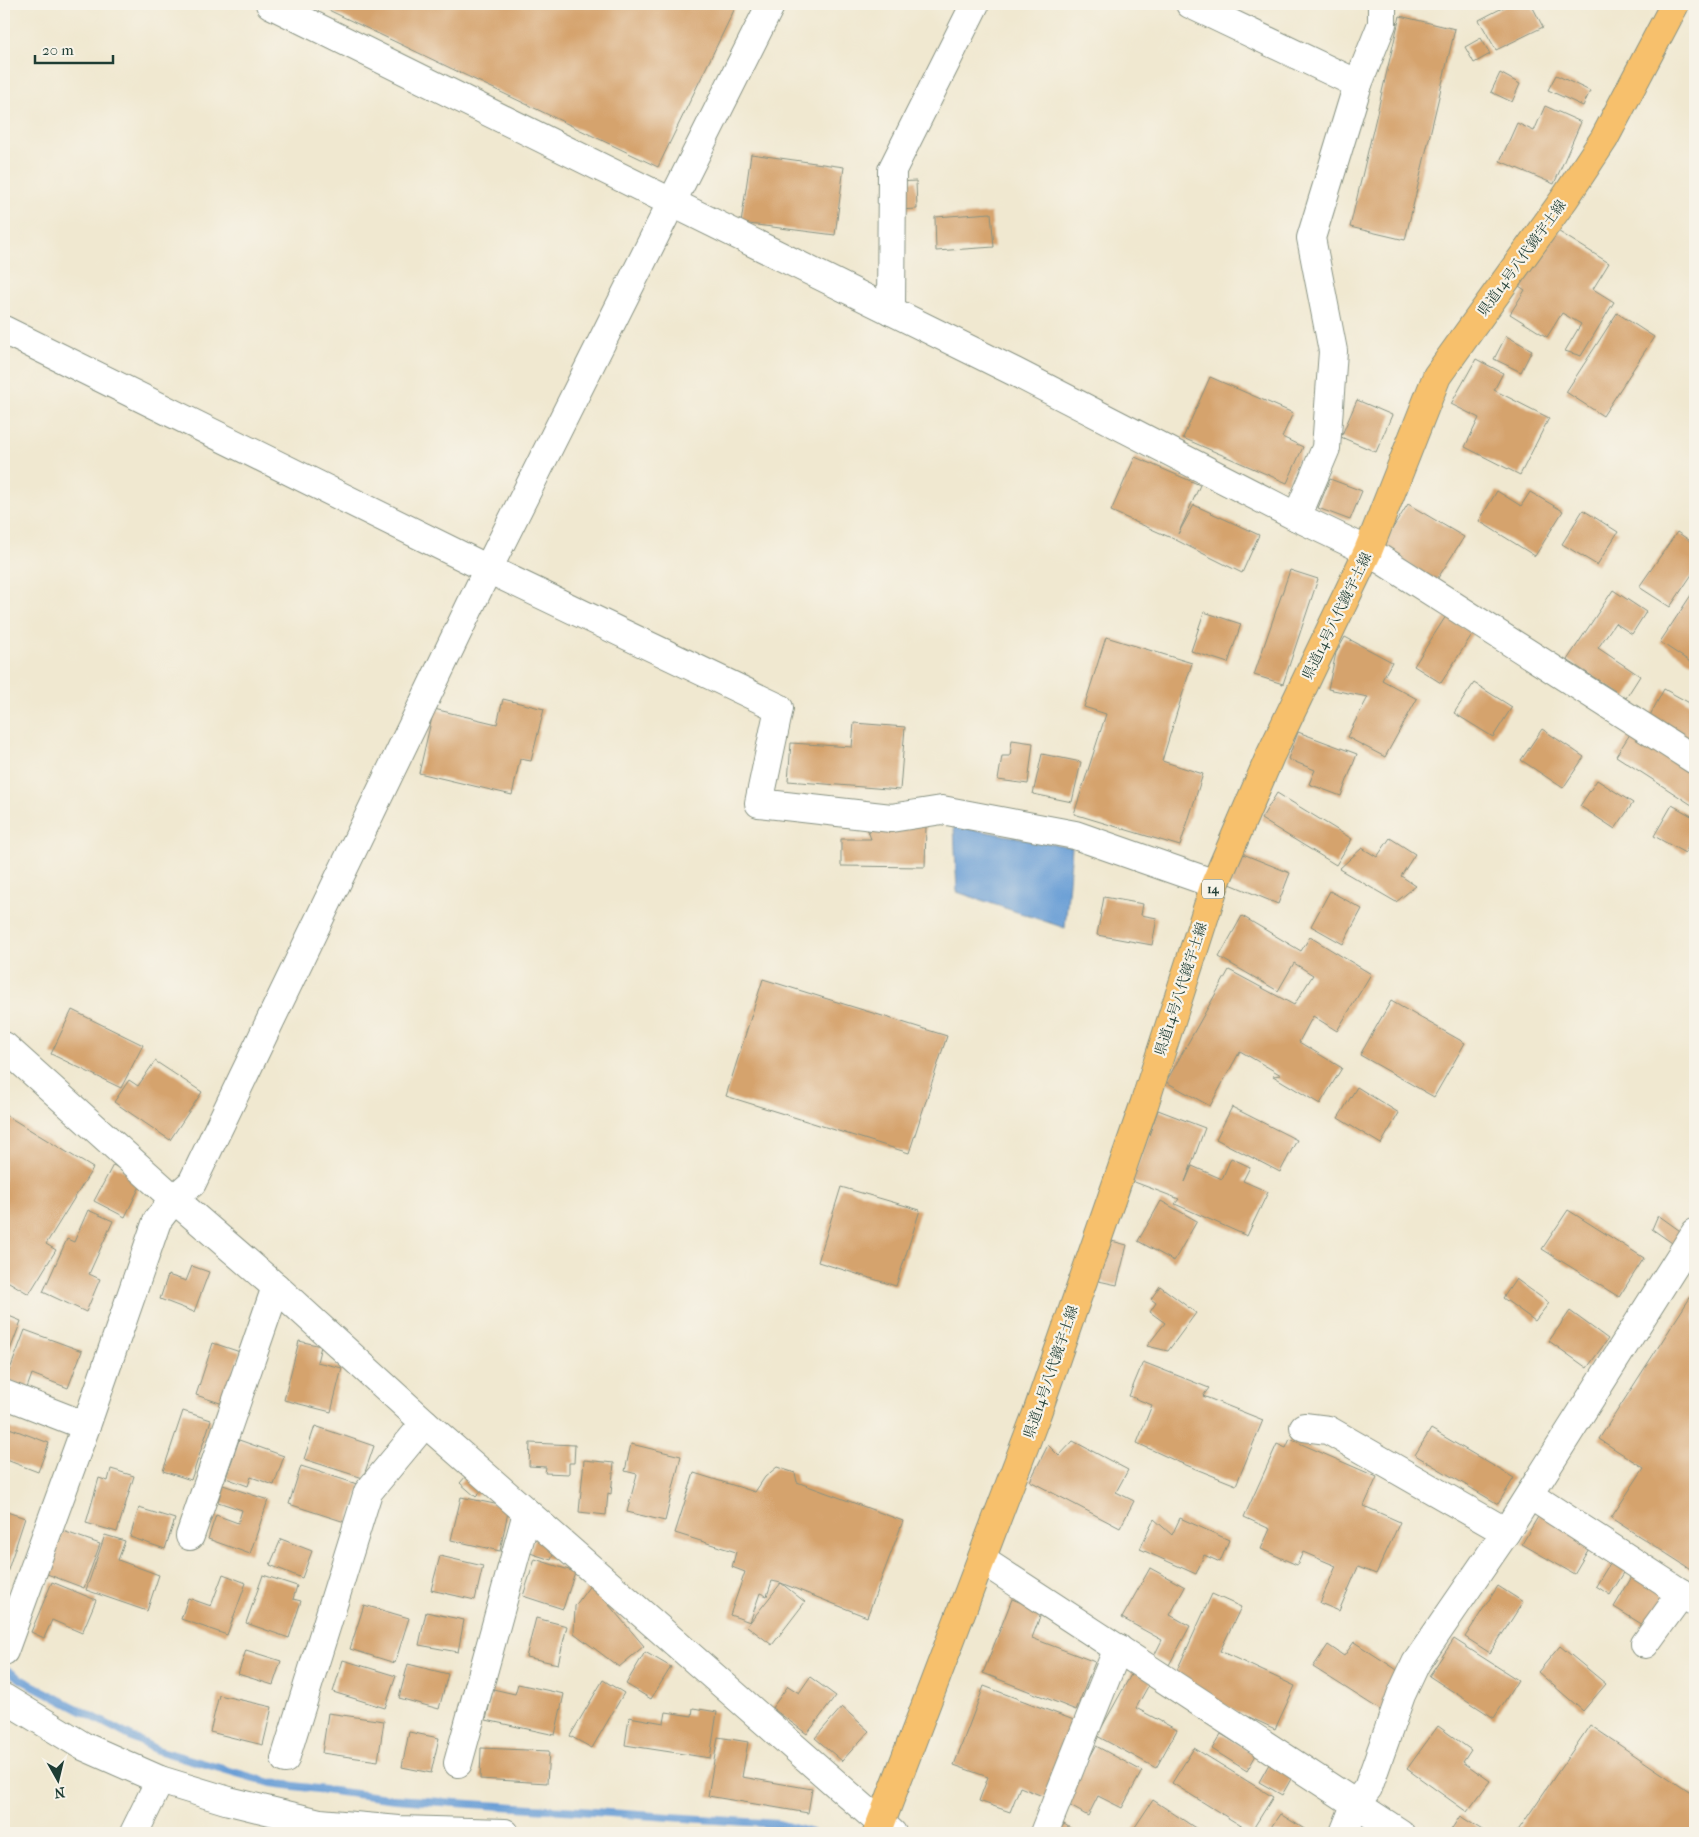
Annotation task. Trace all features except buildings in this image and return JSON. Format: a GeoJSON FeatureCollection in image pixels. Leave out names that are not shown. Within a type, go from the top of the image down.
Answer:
{"type":"FeatureCollection","features":[{"type":"Feature","properties":{"kind":"main road","name":"県道14号八代鏡宇土線"},"geometry":{"type":"LineString","coordinates":[[884,1830],[1037,1413],[1144,1105],[1215,884],[1270,756],[1368,551],[1437,376],[1565,198],[1604,140],[1675,4]]}},
{"type":"Feature","properties":{"kind":"street"},"geometry":{"type":"LineString","coordinates":[[270,4],[891,311],[1297,517],[1368,551],[1695,760]]}},
{"type":"Feature","properties":{"kind":"street"},"geometry":{"type":"LineString","coordinates":[[7,1643],[86,1426],[157,1221],[174,1199],[192,1183],[488,569],[770,4]]}},
{"type":"Feature","properties":{"kind":"street"},"geometry":{"type":"LineString","coordinates":[[891,311],[892,170],[975,4]]}},
{"type":"Feature","properties":{"kind":"street"},"geometry":{"type":"LineString","coordinates":[[1190,4],[1358,84]]}},
{"type":"Feature","properties":{"kind":"street"},"geometry":{"type":"LineString","coordinates":[[1297,517],[1326,448],[1333,351],[1311,238],[1358,84],[1382,24],[1382,4]]}},
{"type":"Feature","properties":{"kind":"street"},"geometry":{"type":"LineString","coordinates":[[4,330],[488,569],[779,708],[759,804],[891,818],[942,810],[1075,836],[1215,884]]}},
{"type":"Feature","properties":{"kind":"street"},"geometry":{"type":"LineString","coordinates":[[4,1046],[884,1830]]}},
{"type":"Feature","properties":{"kind":"street"},"geometry":{"type":"LineString","coordinates":[[1344,1833],[1356,1803],[1368,1788],[1401,1695],[1416,1663],[1506,1532],[1695,1233]]}},
{"type":"Feature","properties":{"kind":"street"},"geometry":{"type":"LineString","coordinates":[[190,1536],[276,1287]]}},
{"type":"Feature","properties":{"kind":"street"},"geometry":{"type":"LineString","coordinates":[[4,1394],[86,1426]]}},
{"type":"Feature","properties":{"kind":"street"},"geometry":{"type":"LineString","coordinates":[[285,1759],[368,1492],[426,1423]]}},
{"type":"Feature","properties":{"kind":"street"},"geometry":{"type":"LineString","coordinates":[[1304,1428],[1328,1430],[1506,1532]]}},
{"type":"Feature","properties":{"kind":"street"},"geometry":{"type":"LineString","coordinates":[[1530,1495],[1689,1598],[1644,1644]]}},
{"type":"Feature","properties":{"kind":"street"},"geometry":{"type":"LineString","coordinates":[[458,1763],[527,1513]]}},
{"type":"Feature","properties":{"kind":"street"},"geometry":{"type":"LineString","coordinates":[[982,1560],[1400,1833]]}},
{"type":"Feature","properties":{"kind":"street"},"geometry":{"type":"LineString","coordinates":[[1044,1833],[1118,1648]]}},
{"type":"Feature","properties":{"kind":"street"},"geometry":{"type":"LineString","coordinates":[[4,1698],[83,1746],[160,1780],[229,1801],[320,1824],[399,1830],[505,1833]]}},
{"type":"Feature","properties":{"kind":"street"},"geometry":{"type":"LineString","coordinates":[[134,1833],[160,1780]]}},
{"type":"Feature","properties":{"kind":"water"},"geometry":{"type":"Polygon","coordinates":[[[954,826],[1072,847],[1065,928],[957,892],[954,826]]]}},
{"type":"Feature","properties":{"kind":"waterway"},"geometry":{"type":"LineString","coordinates":[[4,1668],[24,1681],[157,1750],[271,1783],[395,1799],[779,1824],[812,1833]]}}]}
